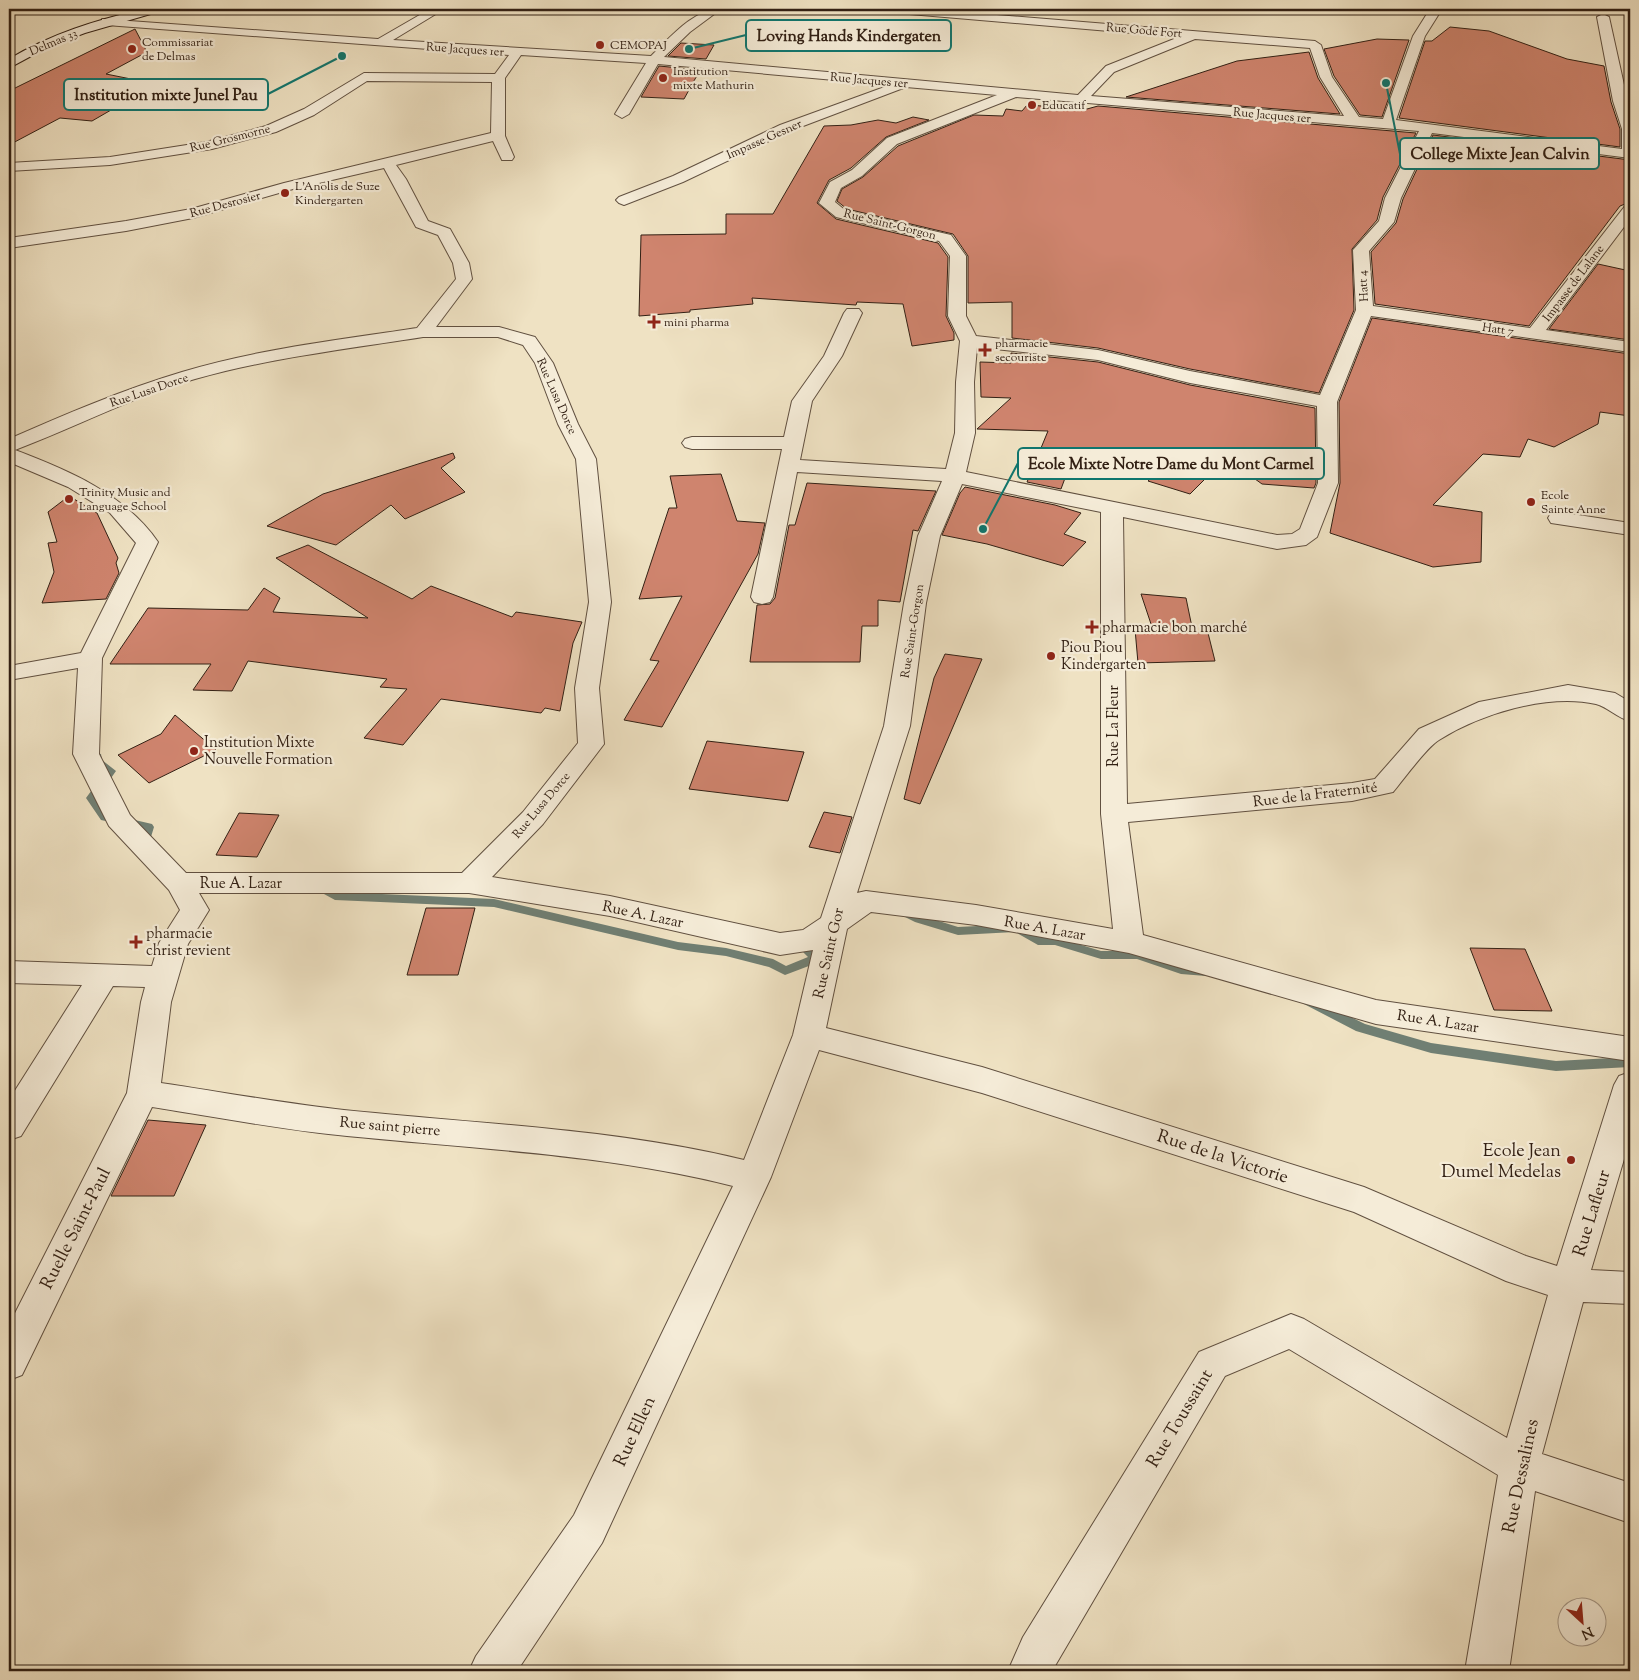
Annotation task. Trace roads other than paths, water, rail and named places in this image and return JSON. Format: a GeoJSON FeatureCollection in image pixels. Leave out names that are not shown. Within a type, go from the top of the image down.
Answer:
{"type":"FeatureCollection","features":[{"type":"Feature","properties":{"kind":"street","name":"Delmas 33"},"geometry":{"type":"LineString","coordinates":[[9,64],[30,51],[66,35],[106,21],[157,9]]}},
{"type":"Feature","properties":{"kind":"street"},"geometry":{"type":"LineString","coordinates":[[380,43],[438,9]]}},
{"type":"Feature","properties":{"kind":"street"},"geometry":{"type":"LineString","coordinates":[[622,114],[654,60],[686,29],[715,9]]}},
{"type":"Feature","properties":{"kind":"street","name":"Rue Gode Fort"},"geometry":{"type":"LineString","coordinates":[[886,9],[921,10],[1315,46],[1326,77],[1355,122]]}},
{"type":"Feature","properties":{"kind":"street"},"geometry":{"type":"LineString","coordinates":[[1388,123],[1419,36],[1436,9]]}},
{"type":"Feature","properties":{"kind":"street"},"geometry":{"type":"LineString","coordinates":[[1603,17],[1620,100],[1629,129],[1630,154]]}},
{"type":"Feature","properties":{"kind":"street","name":"Rue Jacques 1er"},"geometry":{"type":"LineString","coordinates":[[106,21],[516,53],[654,60],[1014,93],[1355,122],[1388,123],[1630,154]]}},
{"type":"Feature","properties":{"kind":"street"},"geometry":{"type":"LineString","coordinates":[[1082,98],[1110,69],[1196,35]]}},
{"type":"Feature","properties":{"kind":"street"},"geometry":{"type":"LineString","coordinates":[[507,157],[498,136],[499,78],[516,53]]}},
{"type":"Feature","properties":{"kind":"street","name":"Rue Grosmorne"},"geometry":{"type":"LineString","coordinates":[[9,167],[110,161],[207,146],[271,129],[309,112],[364,77],[423,79],[499,78]]}},
{"type":"Feature","properties":{"kind":"street","name":"Impasse Gesner"},"geometry":{"type":"LineString","coordinates":[[624,200],[678,179],[785,128],[906,83]]}},
{"type":"Feature","properties":{"kind":"street","name":"Rue Saint-Gorgon"},"geometry":{"type":"LineString","coordinates":[[897,726],[915,603],[929,536],[955,476],[965,433],[965,382],[970,341],[957,316],[958,256],[945,238],[841,214],[827,203],[835,185],[857,173],[892,141],[1014,93]]}},
{"type":"Feature","properties":{"kind":"street","name":"Hatt 4"},"geometry":{"type":"LineString","coordinates":[[1112,509],[1277,542],[1298,540],[1309,532],[1328,483],[1327,402],[1365,310],[1361,250],[1386,222],[1393,198],[1426,128]]}},
{"type":"Feature","properties":{"kind":"street","name":"Rue Desrosier"},"geometry":{"type":"LineString","coordinates":[[9,243],[126,226],[193,213],[387,162],[498,136]]}},
{"type":"Feature","properties":{"kind":"street"},"geometry":{"type":"LineString","coordinates":[[387,162],[399,179],[422,224],[444,232],[461,264],[464,278],[423,332]]}},
{"type":"Feature","properties":{"kind":"street","name":"Impasse de Lalane"},"geometry":{"type":"LineString","coordinates":[[1534,334],[1630,209]]}},
{"type":"Feature","properties":{"kind":"street","name":"Hatt 7"},"geometry":{"type":"LineString","coordinates":[[1365,310],[1630,347]]}},
{"type":"Feature","properties":{"kind":"street"},"geometry":{"type":"LineString","coordinates":[[762,597],[802,401],[833,356],[853,312]]}},
{"type":"Feature","properties":{"kind":"street","name":"Rue Lusa Dorce"},"geometry":{"type":"LineString","coordinates":[[9,446],[120,398],[190,375],[276,355],[423,332],[499,332],[529,341],[544,363],[568,424],[586,459],[595,533],[600,602],[588,688],[591,744],[533,818],[469,882]]}},
{"type":"Feature","properties":{"kind":"street"},"geometry":{"type":"LineString","coordinates":[[970,341],[1098,355],[1190,377],[1327,402]]}},
{"type":"Feature","properties":{"kind":"street"},"geometry":{"type":"LineString","coordinates":[[692,443],[793,444]]}},
{"type":"Feature","properties":{"kind":"street","name":"Rue A. Lazar"},"geometry":{"type":"LineString","coordinates":[[9,455],[75,483],[117,509],[147,542],[90,658],[86,754],[119,820],[179,883],[469,882],[610,906],[780,944],[810,940],[866,901],[976,916],[1129,942],[1376,1012],[1612,1048],[1630,1049]]}},
{"type":"Feature","properties":{"kind":"street"},"geometry":{"type":"LineString","coordinates":[[789,465],[955,476],[1112,509]]}},
{"type":"Feature","properties":{"kind":"street","name":"Rue La Fleur"},"geometry":{"type":"LineString","coordinates":[[1112,509],[1114,814],[1129,942]]}},
{"type":"Feature","properties":{"kind":"street"},"geometry":{"type":"LineString","coordinates":[[1559,518],[1630,529]]}},
{"type":"Feature","properties":{"kind":"street"},"geometry":{"type":"LineString","coordinates":[[9,673],[90,658]]}},
{"type":"Feature","properties":{"kind":"street","name":"Rue de la Fraternité"},"geometry":{"type":"LineString","coordinates":[[1114,814],[1352,792],[1384,786],[1428,735],[1488,707],[1568,692],[1606,698],[1630,713]]}},
{"type":"Feature","properties":{"kind":"street","name":"Rue Saint Gor"},"geometry":{"type":"LineString","coordinates":[[754,1177],[809,1035],[834,922],[897,726]]}},
{"type":"Feature","properties":{"kind":"street"},"geometry":{"type":"LineString","coordinates":[[143,1093],[156,1002],[174,943],[195,910],[179,883]]}},
{"type":"Feature","properties":{"kind":"street"},"geometry":{"type":"LineString","coordinates":[[9,972],[164,977]]}},
{"type":"Feature","properties":{"kind":"street"},"geometry":{"type":"LineString","coordinates":[[9,1127],[104,976]]}},
{"type":"Feature","properties":{"kind":"street","name":"Rue de la Victorie"},"geometry":{"type":"LineString","coordinates":[[809,1035],[982,1080],[1364,1201],[1519,1270],[1569,1285],[1630,1288]]}},
{"type":"Feature","properties":{"kind":"street","name":"Rue Lafleur"},"geometry":{"type":"LineString","coordinates":[[1569,1285],[1630,1084]]}},
{"type":"Feature","properties":{"kind":"street","name":"Rue saint pierre"},"geometry":{"type":"LineString","coordinates":[[143,1093],[343,1122],[595,1145],[724,1169],[754,1177]]}},
{"type":"Feature","properties":{"kind":"street","name":"Ruelle Saint-Paul"},"geometry":{"type":"LineString","coordinates":[[9,1364],[143,1093]]}},
{"type":"Feature","properties":{"kind":"street","name":"Rue Ellen"},"geometry":{"type":"LineString","coordinates":[[491,1671],[588,1529],[754,1177]]}},
{"type":"Feature","properties":{"kind":"street","name":"Rue Dessalines"},"geometry":{"type":"LineString","coordinates":[[1487,1671],[1519,1466],[1569,1285]]}},
{"type":"Feature","properties":{"kind":"street","name":"Rue Toussaint"},"geometry":{"type":"LineString","coordinates":[[1030,1671],[1038,1652],[1212,1364],[1291,1330],[1519,1466]]}},
{"type":"Feature","properties":{"kind":"street"},"geometry":{"type":"LineString","coordinates":[[1519,1466],[1630,1503]]}},
{"type":"Feature","properties":{"kind":"waterway"},"geometry":{"type":"LineString","coordinates":[[97,756],[97,761],[111,771],[91,798],[105,817],[148,827],[143,847]]}},
{"type":"Feature","properties":{"kind":"waterway"},"geometry":{"type":"LineString","coordinates":[[317,885],[335,896],[494,903],[678,946],[726,952],[773,963],[785,971],[818,958],[809,952],[817,938]]}},
{"type":"Feature","properties":{"kind":"waterway"},"geometry":{"type":"LineString","coordinates":[[903,911],[919,919],[958,931],[1017,928],[1042,942],[1055,941],[1101,955],[1138,955],[1181,970],[1206,972]]}},
{"type":"Feature","properties":{"kind":"waterway"},"geometry":{"type":"LineString","coordinates":[[1308,1001],[1361,1028],[1431,1048],[1556,1066],[1630,1062]]}},
{"type":"Feature","properties":{"kind":"place","name":"CEMOPAJ"},"geometry":{"type":"Point","coordinates":[600,45]}},
{"type":"Feature","properties":{"kind":"place","name":"Commissariat de Delmas"},"geometry":{"type":"Point","coordinates":[132,49]}},
{"type":"Feature","properties":{"kind":"place","name":"Loving Hands Kindergaten"},"geometry":{"type":"Point","coordinates":[689,49]}},
{"type":"Feature","properties":{"kind":"place","name":"Institution mixte Junel Pau"},"geometry":{"type":"Point","coordinates":[342,56]}},
{"type":"Feature","properties":{"kind":"place","name":"Institution mixte Mathurin"},"geometry":{"type":"Point","coordinates":[663,78]}},
{"type":"Feature","properties":{"kind":"place","name":"College Mixte Jean Calvin"},"geometry":{"type":"Point","coordinates":[1386,83]}},
{"type":"Feature","properties":{"kind":"place","name":"Educatif"},"geometry":{"type":"Point","coordinates":[1032,105]}},
{"type":"Feature","properties":{"kind":"place","name":"L'Anolis de Suze Kindergarten"},"geometry":{"type":"Point","coordinates":[285,193]}},
{"type":"Feature","properties":{"kind":"place","name":"mini pharma"},"geometry":{"type":"Point","coordinates":[654,322]}},
{"type":"Feature","properties":{"kind":"place","name":"pharmacie secouriste"},"geometry":{"type":"Point","coordinates":[985,350]}},
{"type":"Feature","properties":{"kind":"place","name":"Trinity Music and Language School"},"geometry":{"type":"Point","coordinates":[69,499]}},
{"type":"Feature","properties":{"kind":"place","name":"Ecole Sainte Anne"},"geometry":{"type":"Point","coordinates":[1531,502]}},
{"type":"Feature","properties":{"kind":"place","name":"Ecole Mixte Notre Dame du Mont Carmel"},"geometry":{"type":"Point","coordinates":[983,529]}},
{"type":"Feature","properties":{"kind":"place","name":"pharmacie bon marché"},"geometry":{"type":"Point","coordinates":[1092,627]}},
{"type":"Feature","properties":{"kind":"place","name":"Piou Piou Kindergarten"},"geometry":{"type":"Point","coordinates":[1051,656]}},
{"type":"Feature","properties":{"kind":"place","name":"Institution Mixte Nouvelle Formation"},"geometry":{"type":"Point","coordinates":[194,751]}},
{"type":"Feature","properties":{"kind":"place","name":"pharmacie christ revient"},"geometry":{"type":"Point","coordinates":[136,942]}},
{"type":"Feature","properties":{"kind":"place","name":"Ecole Jean Dumel Medelas"},"geometry":{"type":"Point","coordinates":[1571,1160]}}]}
